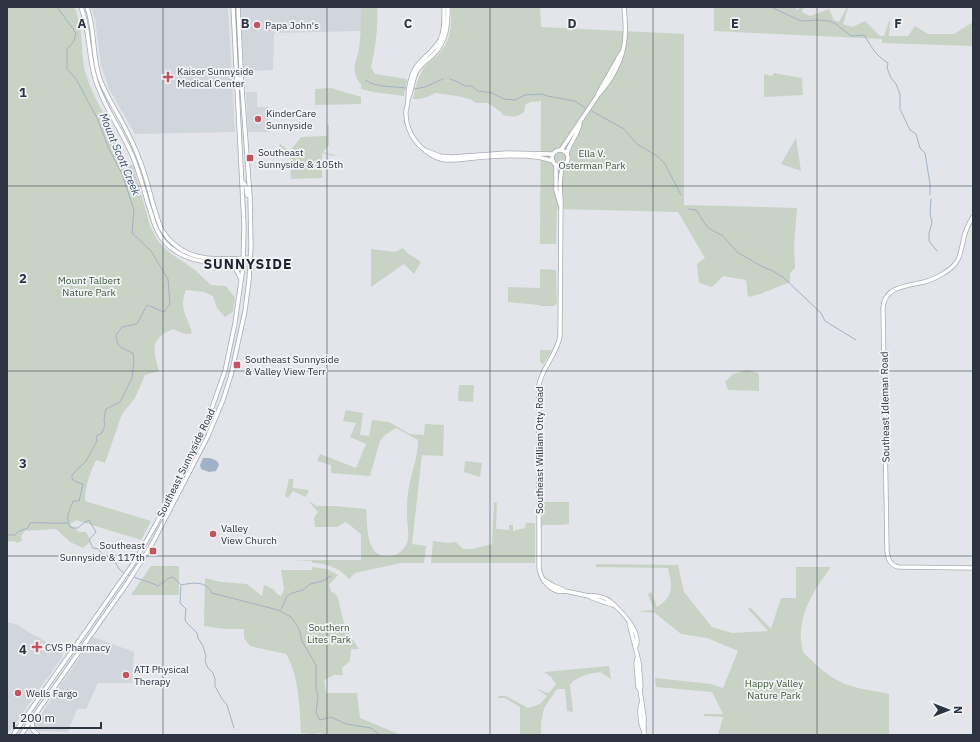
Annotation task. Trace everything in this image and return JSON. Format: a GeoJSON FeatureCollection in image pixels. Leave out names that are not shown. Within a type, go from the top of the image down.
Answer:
{"type":"FeatureCollection","features":[{"type":"Feature","properties":{"kind":"main road"},"geometry":{"type":"LineString","coordinates":[[81,7],[87,29],[92,68],[98,89],[128,146],[159,234],[166,244],[173,250],[183,256],[201,262],[227,262],[243,259]]}},
{"type":"Feature","properties":{"kind":"main road"},"geometry":{"type":"LineString","coordinates":[[87,7],[92,29],[96,66],[101,83],[128,134],[140,161],[164,233],[178,248],[188,253],[207,258],[251,260]]}},
{"type":"Feature","properties":{"kind":"main road","name":"Southeast Sunnyside Road"},"geometry":{"type":"LineString","coordinates":[[13,735],[133,564],[156,524],[192,453],[215,401],[232,342],[242,280],[243,259],[243,182],[233,7]]}},
{"type":"Feature","properties":{"kind":"main road","name":"Southeast Sunnyside Road"},"geometry":{"type":"LineString","coordinates":[[22,735],[128,582],[163,525],[208,436],[223,400],[233,367],[243,322],[251,260],[250,196],[242,89],[238,7]]}},
{"type":"Feature","properties":{"kind":"main road"},"geometry":{"type":"LineString","coordinates":[[444,7],[444,26],[441,39],[435,48],[419,63],[414,71],[407,94],[408,100],[406,116],[414,140],[429,154],[446,160],[519,157],[539,158],[552,161],[556,166],[563,166],[568,162],[568,148],[580,124],[598,95],[617,69],[622,57],[626,33],[624,7]]}},
{"type":"Feature","properties":{"kind":"main road"},"geometry":{"type":"LineString","coordinates":[[411,81],[418,69],[437,51],[443,41],[447,28],[448,7]]}},
{"type":"Feature","properties":{"kind":"main road"},"geometry":{"type":"LineString","coordinates":[[235,40],[238,50],[240,51]]}},
{"type":"Feature","properties":{"kind":"main road"},"geometry":{"type":"LineString","coordinates":[[236,77],[239,80],[240,88],[242,89]]}},
{"type":"Feature","properties":{"kind":"main road"},"geometry":{"type":"LineString","coordinates":[[427,151],[447,157],[507,153],[553,154],[561,150],[577,126],[580,124]]}},
{"type":"Feature","properties":{"kind":"main road"},"geometry":{"type":"LineString","coordinates":[[561,150],[567,154]]}},
{"type":"Feature","properties":{"kind":"main road"},"geometry":{"type":"LineString","coordinates":[[552,161],[553,154]]}},
{"type":"Feature","properties":{"kind":"main road","name":"Southeast William Otty Road"},"geometry":{"type":"LineString","coordinates":[[556,166],[556,190],[560,204]]}},
{"type":"Feature","properties":{"kind":"main road","name":"Southeast William Otty Road"},"geometry":{"type":"LineString","coordinates":[[563,166],[560,184],[560,336],[556,349],[543,372],[539,385],[539,571],[545,583],[553,589],[562,592],[565,591],[589,596],[612,605],[622,612],[629,623],[639,662],[641,686],[640,707],[644,735]]}},
{"type":"Feature","properties":{"kind":"main road"},"geometry":{"type":"LineString","coordinates":[[243,182],[246,187],[247,195],[250,196]]}},
{"type":"Feature","properties":{"kind":"main road","name":"Southeast Idleman Road"},"geometry":{"type":"LineString","coordinates":[[973,217],[965,232],[960,257],[954,266],[932,279],[894,290],[886,296],[883,304],[887,551],[889,559],[893,565],[898,567],[973,568]]}},
{"type":"Feature","properties":{"kind":"main road"},"geometry":{"type":"LineString","coordinates":[[227,262],[236,268],[242,280]]}},
{"type":"Feature","properties":{"kind":"main road"},"geometry":{"type":"LineString","coordinates":[[32,720],[33,728],[38,735]]}},
{"type":"Feature","properties":{"kind":"shaded area","name":"Kaiser Sunnyside Medical Center"},"geometry":{"type":"Polygon","coordinates":[[[91,7],[228,7],[235,132],[135,134],[109,89],[101,65],[95,18],[91,7]]]}},
{"type":"Feature","properties":{"kind":"shaded area"},"geometry":{"type":"Polygon","coordinates":[[[241,7],[361,7],[361,31],[274,33],[273,70],[243,71],[241,7]]]}},
{"type":"Feature","properties":{"kind":"shaded area","name":"KinderCare Sunnyside"},"geometry":{"type":"Polygon","coordinates":[[[246,92],[257,92],[257,107],[268,107],[270,132],[248,132],[246,92]]]}},
{"type":"Feature","properties":{"kind":"shaded area"},"geometry":{"type":"Polygon","coordinates":[[[7,622],[18,625],[40,638],[61,652],[63,656],[10,731],[7,733],[7,622]]]}},
{"type":"Feature","properties":{"kind":"shaded area"},"geometry":{"type":"Polygon","coordinates":[[[93,637],[134,652],[132,683],[98,683],[86,709],[77,709],[68,732],[39,731],[35,726],[36,722],[93,637]]]}},
{"type":"Feature","properties":{"kind":"green space","name":"Mount Talbert Nature Park"},"geometry":{"type":"Polygon","coordinates":[[[7,7],[74,7],[81,31],[85,71],[88,80],[116,136],[112,136],[126,165],[133,165],[150,226],[158,241],[170,253],[195,270],[211,285],[226,286],[235,298],[233,312],[225,317],[217,308],[213,296],[204,292],[186,290],[183,308],[192,333],[185,334],[173,329],[165,333],[156,341],[154,351],[159,371],[145,375],[135,398],[122,414],[105,463],[96,460],[92,470],[87,485],[85,501],[151,521],[141,540],[76,520],[70,524],[79,532],[86,532],[91,541],[83,548],[70,542],[56,529],[25,531],[21,536],[22,541],[17,543],[14,541],[7,542],[7,7]]]}},
{"type":"Feature","properties":{"kind":"green space"},"geometry":{"type":"Polygon","coordinates":[[[361,7],[377,7],[376,37],[371,67],[375,74],[407,79],[404,96],[361,89],[361,84],[355,75],[355,64],[360,43],[361,7]]]}},
{"type":"Feature","properties":{"kind":"green space","name":"Ella V. Osterman Park"},"geometry":{"type":"Polygon","coordinates":[[[451,7],[540,7],[541,27],[684,34],[684,205],[797,208],[794,246],[795,268],[790,273],[790,282],[760,294],[748,297],[746,280],[723,276],[712,287],[699,283],[697,264],[705,258],[678,212],[557,209],[556,244],[540,244],[541,101],[531,102],[525,105],[524,112],[512,117],[503,115],[488,103],[476,103],[470,99],[457,96],[435,93],[424,98],[413,99],[421,72],[446,44],[451,26],[451,7]]]}},
{"type":"Feature","properties":{"kind":"green space"},"geometry":{"type":"Polygon","coordinates":[[[714,7],[794,7],[798,10],[800,7],[804,7],[802,12],[810,16],[829,9],[834,20],[839,22],[847,7],[848,8],[843,24],[852,27],[865,21],[880,36],[884,36],[889,21],[889,36],[908,36],[915,26],[928,34],[954,34],[973,22],[973,46],[882,43],[882,39],[714,31],[714,7]]]}},
{"type":"Feature","properties":{"kind":"green space"},"geometry":{"type":"Polygon","coordinates":[[[774,73],[802,78],[803,95],[764,97],[764,74],[772,76],[774,73]]]}},
{"type":"Feature","properties":{"kind":"green space"},"geometry":{"type":"Polygon","coordinates":[[[331,88],[361,97],[361,104],[315,105],[315,89],[331,88]]]}},
{"type":"Feature","properties":{"kind":"green space"},"geometry":{"type":"Polygon","coordinates":[[[327,125],[329,125],[329,145],[323,152],[335,155],[322,153],[322,178],[291,179],[290,154],[279,146],[280,144],[290,151],[301,137],[327,136],[327,125]]]}},
{"type":"Feature","properties":{"kind":"green space"},"geometry":{"type":"Polygon","coordinates":[[[796,138],[801,171],[781,164],[796,138]]]}},
{"type":"Feature","properties":{"kind":"green space"},"geometry":{"type":"Polygon","coordinates":[[[403,248],[421,262],[414,274],[404,264],[371,287],[371,249],[395,252],[403,248]]]}},
{"type":"Feature","properties":{"kind":"green space"},"geometry":{"type":"Polygon","coordinates":[[[540,269],[556,270],[557,303],[554,306],[540,306],[508,302],[508,287],[540,288],[540,269]]]}},
{"type":"Feature","properties":{"kind":"green space"},"geometry":{"type":"Polygon","coordinates":[[[540,350],[552,350],[542,366],[542,363],[540,362],[540,350]]]}},
{"type":"Feature","properties":{"kind":"green space"},"geometry":{"type":"Polygon","coordinates":[[[747,370],[758,373],[759,391],[728,390],[725,382],[733,374],[747,370]]]}},
{"type":"Feature","properties":{"kind":"green space"},"geometry":{"type":"Polygon","coordinates":[[[459,385],[474,385],[473,402],[458,401],[459,385]]]}},
{"type":"Feature","properties":{"kind":"green space"},"geometry":{"type":"Polygon","coordinates":[[[346,410],[363,413],[360,435],[369,436],[372,420],[389,422],[410,434],[424,435],[425,424],[444,425],[443,456],[422,455],[412,544],[426,546],[424,563],[401,563],[355,573],[349,579],[337,569],[328,565],[312,563],[312,561],[292,560],[361,560],[361,534],[346,522],[337,527],[315,527],[314,518],[318,512],[310,503],[311,502],[316,506],[366,509],[368,532],[372,547],[376,553],[383,556],[396,555],[406,546],[408,540],[407,516],[409,486],[418,440],[396,428],[385,435],[380,441],[370,476],[331,473],[331,465],[317,461],[320,454],[356,468],[366,444],[350,437],[356,423],[343,421],[346,410]]]}},
{"type":"Feature","properties":{"kind":"green space"},"geometry":{"type":"Polygon","coordinates":[[[465,461],[482,463],[480,477],[464,472],[465,461]]]}},
{"type":"Feature","properties":{"kind":"green space"},"geometry":{"type":"Polygon","coordinates":[[[289,479],[293,479],[293,488],[309,490],[306,497],[293,491],[288,498],[285,496],[289,479]]]}},
{"type":"Feature","properties":{"kind":"green space"},"geometry":{"type":"Polygon","coordinates":[[[494,502],[497,503],[496,529],[509,530],[509,525],[513,525],[513,531],[525,528],[526,523],[535,523],[535,563],[431,563],[433,541],[448,543],[456,542],[463,549],[472,549],[492,544],[494,502]]]}},
{"type":"Feature","properties":{"kind":"green space"},"geometry":{"type":"Polygon","coordinates":[[[542,502],[569,502],[569,524],[542,525],[542,502]]]}},
{"type":"Feature","properties":{"kind":"green space","name":"Happy Valley Nature Park"},"geometry":{"type":"Polygon","coordinates":[[[596,564],[678,565],[684,592],[712,627],[732,633],[768,631],[748,609],[750,607],[771,629],[781,598],[796,598],[796,567],[831,567],[816,589],[802,621],[801,641],[803,652],[823,671],[843,683],[889,694],[889,735],[718,735],[723,717],[704,716],[704,714],[723,714],[712,692],[656,687],[655,678],[711,684],[723,688],[738,651],[707,638],[681,634],[655,613],[638,611],[654,610],[648,594],[651,592],[657,607],[667,599],[671,590],[668,568],[596,567],[596,564]]]}},
{"type":"Feature","properties":{"kind":"green space"},"geometry":{"type":"Polygon","coordinates":[[[151,566],[179,566],[179,595],[131,595],[151,566]]]}},
{"type":"Feature","properties":{"kind":"green space","name":"Southern Lites Park"},"geometry":{"type":"Polygon","coordinates":[[[312,567],[327,569],[338,575],[329,585],[332,593],[334,592],[338,598],[345,628],[359,649],[351,649],[350,661],[342,668],[343,675],[334,675],[324,680],[326,693],[357,693],[360,718],[401,735],[334,735],[317,733],[317,735],[301,733],[296,682],[294,672],[286,654],[250,646],[244,638],[244,629],[225,629],[204,626],[205,578],[221,582],[247,584],[262,596],[264,585],[273,589],[281,596],[284,589],[281,570],[312,570],[312,567]]]}},
{"type":"Feature","properties":{"kind":"green space"},"geometry":{"type":"Polygon","coordinates":[[[609,666],[611,679],[600,672],[583,676],[572,682],[570,685],[573,712],[567,711],[565,689],[557,689],[544,708],[541,723],[541,735],[520,735],[520,707],[505,698],[498,698],[498,696],[506,696],[528,708],[540,704],[547,696],[536,688],[547,693],[550,692],[556,684],[551,677],[544,672],[609,666]]]}},
{"type":"Feature","properties":{"kind":"water"},"geometry":{"type":"Polygon","coordinates":[[[203,458],[211,458],[217,461],[219,465],[216,471],[209,472],[201,469],[200,465],[203,458]]]}},
{"type":"Feature","properties":{"kind":"waterway","name":"Mount Scott Creek"},"geometry":{"type":"LineString","coordinates":[[57,7],[76,33],[74,41],[67,49],[67,69],[76,79],[97,118],[109,149],[122,174],[134,210],[132,233],[151,251],[168,279],[170,304],[164,312],[147,305],[137,324],[122,327],[116,335],[119,345],[123,349],[133,353],[134,361],[132,378],[120,402],[106,409],[104,419],[105,425],[102,433],[96,436],[97,441],[86,461],[72,475],[72,479],[83,484],[79,501],[73,501],[69,511],[69,525],[71,528],[78,528],[89,520],[96,532],[89,540],[93,548],[99,549],[104,556],[115,562],[120,570],[128,575],[158,586],[169,578],[173,577],[181,585],[194,583],[202,584],[212,593],[278,610],[291,617],[299,629],[302,641],[316,665],[316,689],[318,696],[316,713],[320,720],[331,717],[346,724],[371,728],[380,735]]}},
{"type":"Feature","properties":{"kind":"waterway"},"geometry":{"type":"LineString","coordinates":[[771,7],[801,21],[830,21],[851,36],[864,35],[877,54],[888,63],[887,68],[900,94],[900,109],[910,130],[916,134],[920,148],[925,153],[930,184],[930,195]]}},
{"type":"Feature","properties":{"kind":"waterway"},"geometry":{"type":"LineString","coordinates":[[414,89],[425,87],[443,79]]}},
{"type":"Feature","properties":{"kind":"waterway"},"geometry":{"type":"LineString","coordinates":[[450,79],[465,86],[472,86],[478,91],[492,93],[504,99],[515,100],[525,95],[542,94],[575,101],[587,109]]}},
{"type":"Feature","properties":{"kind":"waterway"},"geometry":{"type":"LineString","coordinates":[[365,80],[380,86],[406,88]]}},
{"type":"Feature","properties":{"kind":"waterway"},"geometry":{"type":"LineString","coordinates":[[590,110],[624,129],[637,144],[657,156],[665,164],[681,195]]}},
{"type":"Feature","properties":{"kind":"waterway"},"geometry":{"type":"LineString","coordinates":[[931,199],[930,214],[932,222],[929,241],[937,251]]}},
{"type":"Feature","properties":{"kind":"waterway"},"geometry":{"type":"LineString","coordinates":[[689,209],[696,210],[708,228],[723,236],[737,252],[784,278],[821,313],[825,321],[856,340]]}},
{"type":"Feature","properties":{"kind":"waterway"},"geometry":{"type":"LineString","coordinates":[[7,535],[15,535],[19,531],[28,528],[30,523],[67,523]]}},
{"type":"Feature","properties":{"kind":"waterway"},"geometry":{"type":"LineString","coordinates":[[281,610],[287,596],[303,590],[310,584],[323,581],[331,576]]}},
{"type":"Feature","properties":{"kind":"waterway"},"geometry":{"type":"LineString","coordinates":[[181,586],[180,603],[186,609],[186,622],[197,633],[203,646],[206,656],[205,661],[208,668],[213,673],[215,686],[227,705],[234,728]]}},
{"type":"Feature","properties":{"kind":"place","name":"Papa John's"},"geometry":{"type":"Point","coordinates":[257,25]}},
{"type":"Feature","properties":{"kind":"place","name":"Kaiser Sunnyside Medical Center"},"geometry":{"type":"Point","coordinates":[168,77]}},
{"type":"Feature","properties":{"kind":"place","name":"KinderCare Sunnyside"},"geometry":{"type":"Point","coordinates":[258,119]}},
{"type":"Feature","properties":{"kind":"place","name":"Southeast Sunnyside & 105th"},"geometry":{"type":"Point","coordinates":[250,158]}},
{"type":"Feature","properties":{"kind":"place","name":"Southeast Sunnyside & Valley View Terr"},"geometry":{"type":"Point","coordinates":[237,365]}},
{"type":"Feature","properties":{"kind":"place","name":"Valley View Church"},"geometry":{"type":"Point","coordinates":[213,534]}},
{"type":"Feature","properties":{"kind":"place","name":"Southeast Sunnyside & 117th"},"geometry":{"type":"Point","coordinates":[153,551]}},
{"type":"Feature","properties":{"kind":"place","name":"CVS Pharmacy"},"geometry":{"type":"Point","coordinates":[37,647]}},
{"type":"Feature","properties":{"kind":"place","name":"ATI Physical Therapy"},"geometry":{"type":"Point","coordinates":[126,675]}},
{"type":"Feature","properties":{"kind":"place","name":"Wells Fargo"},"geometry":{"type":"Point","coordinates":[18,693]}},
{"type":"Feature","properties":{"kind":"district","name":"SUNNYSIDE"},"geometry":{"type":"Point","coordinates":[248,264]}}]}
